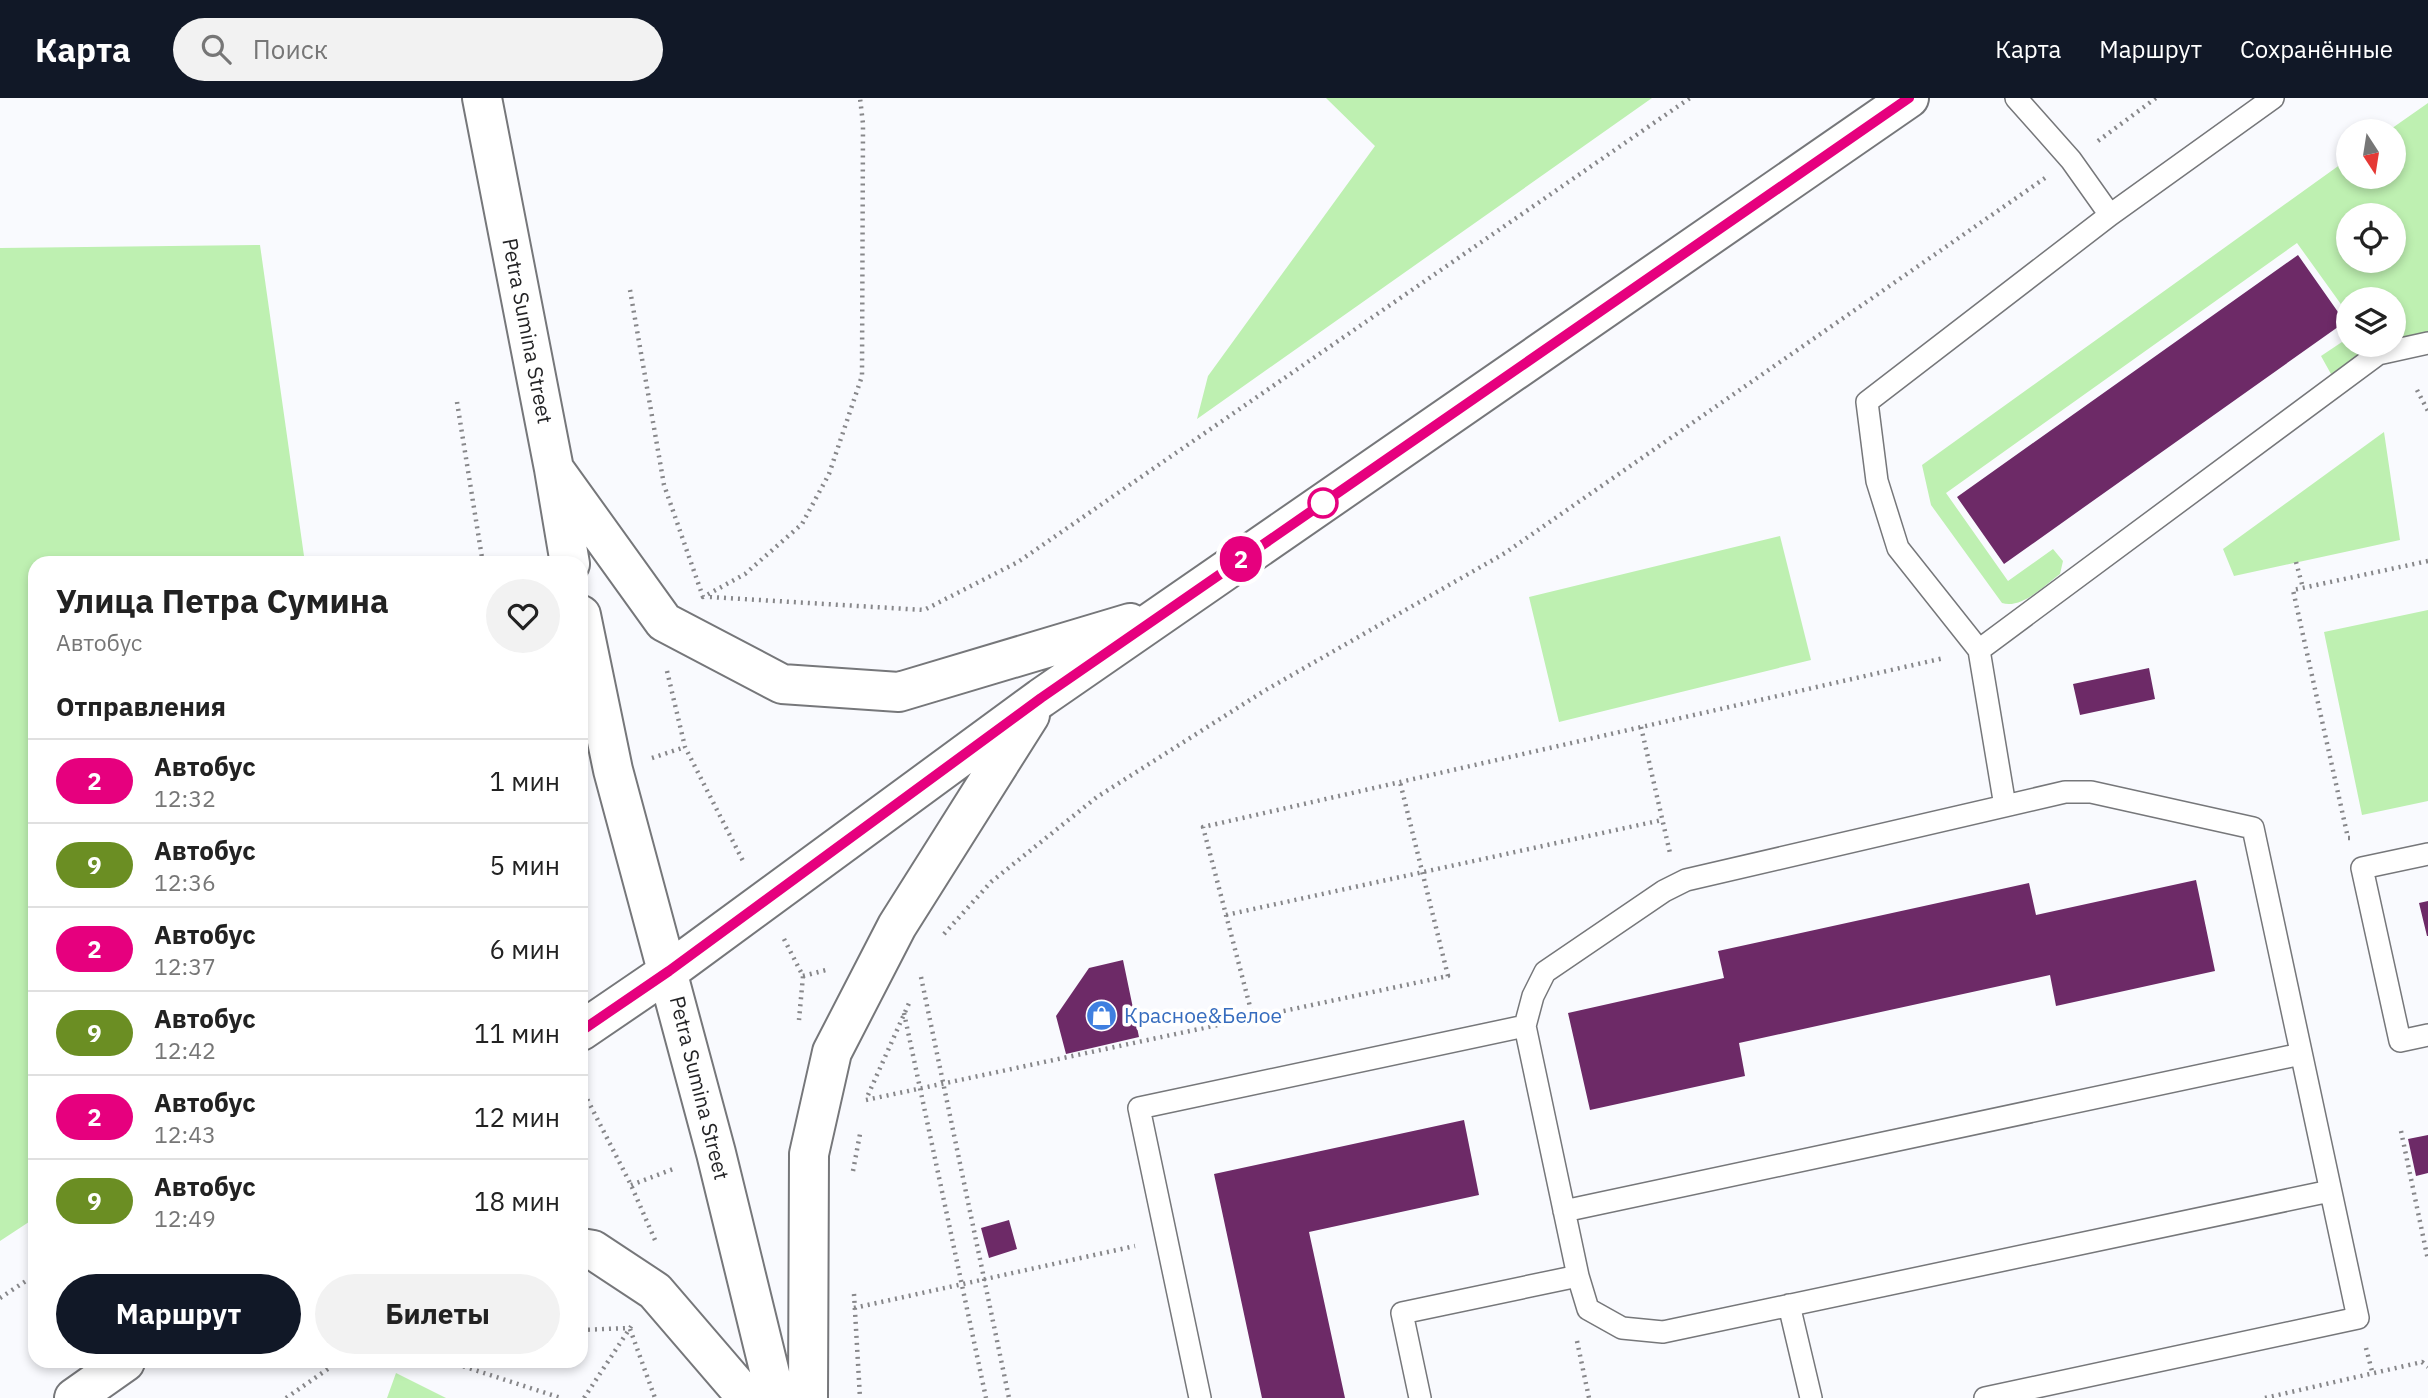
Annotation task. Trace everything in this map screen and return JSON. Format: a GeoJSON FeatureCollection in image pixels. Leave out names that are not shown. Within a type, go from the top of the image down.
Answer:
{"type":"FeatureCollection","features":[{"type":"Feature","properties":{"kind":"street","name":"Petra Sumina Street"},"geometry":{"type":"LineString","coordinates":[[482,98],[554,469],[567,556]]}},
{"type":"Feature","properties":{"kind":"street"},"geometry":{"type":"LineString","coordinates":[[588,1026],[669,971],[1041,698],[1909,98]]}},
{"type":"Feature","properties":{"kind":"street"},"geometry":{"type":"LineString","coordinates":[[554,469],[664,622],[782,684],[899,692],[1162,614]]}},
{"type":"Feature","properties":{"kind":"street","name":"Petra Sumina Street"},"geometry":{"type":"LineString","coordinates":[[588,649],[613,770],[669,971],[776,1398]]}},
{"type":"Feature","properties":{"kind":"street"},"geometry":{"type":"LineString","coordinates":[[808,1398],[809,1154],[832,1052],[897,926],[1041,698]]}},
{"type":"Feature","properties":{"kind":"street"},"geometry":{"type":"LineString","coordinates":[[588,1249],[655,1291],[747,1398]]}},
{"type":"Feature","properties":{"kind":"street"},"geometry":{"type":"LineString","coordinates":[[74,1398],[116,1368]]}},
{"type":"Feature","properties":{"kind":"lane"},"geometry":{"type":"LineString","coordinates":[[2016,98],[2071,160],[2110,215]]}},
{"type":"Feature","properties":{"kind":"lane"},"geometry":{"type":"LineString","coordinates":[[2005,806],[1979,650],[1898,548],[1877,481],[1867,402],[2110,215],[2273,98]]}},
{"type":"Feature","properties":{"kind":"lane"},"geometry":{"type":"LineString","coordinates":[[1979,650],[2378,354],[2428,343]]}},
{"type":"Feature","properties":{"kind":"lane"},"geometry":{"type":"LineString","coordinates":[[1985,1398],[2358,1318],[2253,828],[2091,792],[2065,792],[1677,884],[1545,972],[1533,996],[1525,1026],[1578,1276],[1588,1309],[1622,1328],[1663,1332],[2330,1191]]}},
{"type":"Feature","properties":{"kind":"lane"},"geometry":{"type":"LineString","coordinates":[[2428,854],[2362,868],[2400,1041],[2428,1035]]}},
{"type":"Feature","properties":{"kind":"lane"},"geometry":{"type":"LineString","coordinates":[[1200,1398],[1139,1108],[1525,1026]]}},
{"type":"Feature","properties":{"kind":"lane"},"geometry":{"type":"LineString","coordinates":[[1564,1211],[2301,1054]]}},
{"type":"Feature","properties":{"kind":"lane"},"geometry":{"type":"LineString","coordinates":[[1420,1398],[1402,1313],[1578,1276]]}},
{"type":"Feature","properties":{"kind":"lane"},"geometry":{"type":"LineString","coordinates":[[1789,1306],[1811,1398]]}},
{"type":"Feature","properties":{"kind":"path"},"geometry":{"type":"LineString","coordinates":[[685,747],[662,650],[703,597],[745,574],[802,524],[829,474],[862,376],[863,124],[860,98]]}},
{"type":"Feature","properties":{"kind":"path"},"geometry":{"type":"LineString","coordinates":[[703,597],[924,610],[1018,562],[1690,98]]}},
{"type":"Feature","properties":{"kind":"path"},"geometry":{"type":"LineString","coordinates":[[936,944],[991,882],[1097,797],[1264,691],[1505,553],[2071,160],[2156,98]]}},
{"type":"Feature","properties":{"kind":"path"},"geometry":{"type":"LineString","coordinates":[[630,290],[664,485],[703,597]]}},
{"type":"Feature","properties":{"kind":"path"},"geometry":{"type":"LineString","coordinates":[[2417,390],[2428,411]]}},
{"type":"Feature","properties":{"kind":"path"},"geometry":{"type":"LineString","coordinates":[[457,402],[482,556]]}},
{"type":"Feature","properties":{"kind":"path"},"geometry":{"type":"LineString","coordinates":[[2361,835],[2348,838],[2293,590],[2428,561]]}},
{"type":"Feature","properties":{"kind":"path"},"geometry":{"type":"LineString","coordinates":[[2296,562],[2303,588]]}},
{"type":"Feature","properties":{"kind":"path"},"geometry":{"type":"LineString","coordinates":[[1252,1018],[1203,827],[1979,650]]}},
{"type":"Feature","properties":{"kind":"path"},"geometry":{"type":"LineString","coordinates":[[1641,727],[1677,884]]}},
{"type":"Feature","properties":{"kind":"path"},"geometry":{"type":"LineString","coordinates":[[866,1100],[1448,976],[1400,782]]}},
{"type":"Feature","properties":{"kind":"path"},"geometry":{"type":"LineString","coordinates":[[1226,915],[1662,820]]}},
{"type":"Feature","properties":{"kind":"path"},"geometry":{"type":"LineString","coordinates":[[864,1113],[866,1100],[926,966]]}},
{"type":"Feature","properties":{"kind":"path"},"geometry":{"type":"LineString","coordinates":[[920,977],[1009,1398]]}},
{"type":"Feature","properties":{"kind":"path"},"geometry":{"type":"LineString","coordinates":[[904,1013],[986,1398]]}},
{"type":"Feature","properties":{"kind":"path"},"geometry":{"type":"LineString","coordinates":[[584,1398],[670,1272],[631,1185],[588,1101]]}},
{"type":"Feature","properties":{"kind":"path"},"geometry":{"type":"LineString","coordinates":[[852,1177],[861,1126]]}},
{"type":"Feature","properties":{"kind":"path"},"geometry":{"type":"LineString","coordinates":[[2401,1131],[2428,1257]]}},
{"type":"Feature","properties":{"kind":"path"},"geometry":{"type":"LineString","coordinates":[[855,1308],[1167,1239]]}},
{"type":"Feature","properties":{"kind":"path"},"geometry":{"type":"LineString","coordinates":[[0,1298],[28,1280]]}},
{"type":"Feature","properties":{"kind":"path"},"geometry":{"type":"LineString","coordinates":[[853,1282],[860,1398]]}},
{"type":"Feature","properties":{"kind":"path"},"geometry":{"type":"LineString","coordinates":[[588,1330],[630,1328]]}},
{"type":"Feature","properties":{"kind":"path"},"geometry":{"type":"LineString","coordinates":[[630,1328],[656,1398]]}},
{"type":"Feature","properties":{"kind":"path"},"geometry":{"type":"LineString","coordinates":[[2265,1398],[2421,1362],[2428,1367]]}},
{"type":"Feature","properties":{"kind":"path"},"geometry":{"type":"LineString","coordinates":[[286,1398],[329,1368]]}},
{"type":"Feature","properties":{"kind":"path"},"geometry":{"type":"LineString","coordinates":[[468,1368],[561,1398]]}},
{"type":"Feature","properties":{"kind":"green space"},"geometry":{"type":"Polygon","coordinates":[[[1326,98],[1652,98],[1197,419],[1208,376],[1375,146],[1326,98]]]}},
{"type":"Feature","properties":{"kind":"green space"},"geometry":{"type":"Polygon","coordinates":[[[2428,103],[2428,334],[2406,340],[2406,287],[2336,287],[2336,297],[2297,243],[1946,493],[2008,581],[2053,549],[2063,561],[2060,574],[2033,595],[2017,603],[2002,603],[1931,505],[1922,465],[2336,168],[2336,189],[2406,189],[2405,119],[2428,103]]]}},
{"type":"Feature","properties":{"kind":"green space"},"geometry":{"type":"Polygon","coordinates":[[[260,245],[304,556],[28,556],[28,1223],[0,1241],[0,248],[260,245]]]}},
{"type":"Feature","properties":{"kind":"green space"},"geometry":{"type":"Polygon","coordinates":[[[2336,346],[2336,357],[2370,357],[2339,376],[2331,374],[2321,356],[2336,346]]]}},
{"type":"Feature","properties":{"kind":"green space"},"geometry":{"type":"Polygon","coordinates":[[[2384,432],[2400,540],[2234,576],[2223,549],[2384,432]]]}},
{"type":"Feature","properties":{"kind":"green space"},"geometry":{"type":"Polygon","coordinates":[[[1780,536],[1811,660],[1559,722],[1529,597],[1780,536]]]}},
{"type":"Feature","properties":{"kind":"green space"},"geometry":{"type":"Polygon","coordinates":[[[2428,610],[2428,801],[2362,815],[2324,632],[2428,610]]]}},
{"type":"Feature","properties":{"kind":"green space"},"geometry":{"type":"Polygon","coordinates":[[[396,1373],[446,1398],[387,1398],[396,1373]]]}},
{"type":"Feature","properties":{"kind":"building"},"geometry":{"type":"Polygon","coordinates":[[[2298,255],[2336,309],[2336,328],[2004,564],[1957,497],[2298,255]]]}},
{"type":"Feature","properties":{"kind":"building"},"geometry":{"type":"Polygon","coordinates":[[[2149,668],[2155,699],[2080,715],[2073,684],[2149,668]]]}},
{"type":"Feature","properties":{"kind":"building"},"geometry":{"type":"Polygon","coordinates":[[[2196,880],[2215,971],[2056,1006],[2050,975],[1739,1043],[1745,1076],[1590,1110],[1568,1013],[1724,978],[1718,951],[2029,883],[2036,915],[2196,880]]]}},
{"type":"Feature","properties":{"kind":"building"},"geometry":{"type":"Polygon","coordinates":[[[2428,901],[2428,936],[2427,936],[2419,903],[2428,901]]]}},
{"type":"Feature","properties":{"kind":"building"},"geometry":{"type":"Polygon","coordinates":[[[1123,960],[1139,1037],[1066,1054],[1056,1016],[1089,968],[1123,960]]]}},
{"type":"Feature","properties":{"kind":"building"},"geometry":{"type":"Polygon","coordinates":[[[1464,1120],[1479,1195],[1309,1232],[1345,1398],[1262,1398],[1214,1174],[1464,1120]]]}},
{"type":"Feature","properties":{"kind":"building"},"geometry":{"type":"Polygon","coordinates":[[[2428,1135],[2428,1173],[2416,1176],[2408,1139],[2428,1135]]]}},
{"type":"Feature","properties":{"kind":"building"},"geometry":{"type":"Polygon","coordinates":[[[1009,1220],[1017,1249],[989,1258],[981,1228],[1009,1220]]]}},
{"type":"Feature","properties":{"kind":"bus line","name":"2"},"geometry":{"type":"LineString","coordinates":[[588,1026],[669,971],[1041,698],[1909,98]]}},
{"type":"Feature","properties":{"kind":"place","name":"Красное&Белое"},"geometry":{"type":"Point","coordinates":[1101,1016]}}]}
